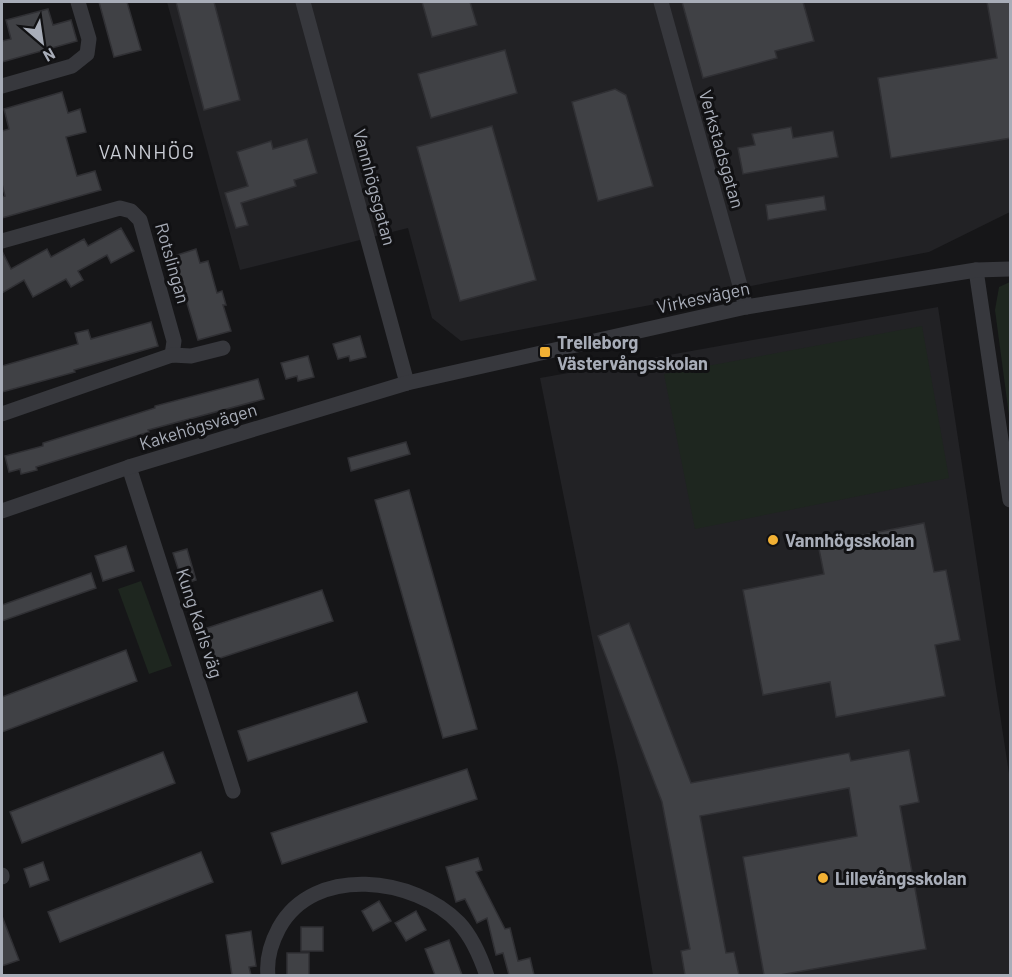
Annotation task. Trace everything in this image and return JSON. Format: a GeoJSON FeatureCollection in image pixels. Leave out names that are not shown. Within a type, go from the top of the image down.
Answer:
{"type":"FeatureCollection","features":[{"type":"Feature","properties":{"kind":"street"},"geometry":{"type":"LineString","coordinates":[[2,86],[72,66],[87,54],[89,39],[78,2]]}},
{"type":"Feature","properties":{"kind":"street","name":"Vannhögsgatan"},"geometry":{"type":"LineString","coordinates":[[303,2],[407,383]]}},
{"type":"Feature","properties":{"kind":"street","name":"Verkstadsgatan"},"geometry":{"type":"LineString","coordinates":[[661,2],[746,307]]}},
{"type":"Feature","properties":{"kind":"street","name":"Rotslingan"},"geometry":{"type":"LineString","coordinates":[[2,241],[120,208],[131,211],[140,220],[174,341],[172,355]]}},
{"type":"Feature","properties":{"kind":"street","name":"Virkesvägen"},"geometry":{"type":"LineString","coordinates":[[407,383],[746,307],[976,270],[1011,269]]}},
{"type":"Feature","properties":{"kind":"street"},"geometry":{"type":"LineString","coordinates":[[976,270],[1011,500]]}},
{"type":"Feature","properties":{"kind":"street"},"geometry":{"type":"LineString","coordinates":[[2,414],[172,355],[190,356],[223,348]]}},
{"type":"Feature","properties":{"kind":"street","name":"Kakehögsvägen"},"geometry":{"type":"LineString","coordinates":[[2,511],[129,467],[407,383]]}},
{"type":"Feature","properties":{"kind":"street","name":"Kung Karls väg"},"geometry":{"type":"LineString","coordinates":[[129,467],[233,791]]}},
{"type":"Feature","properties":{"kind":"street"},"geometry":{"type":"LineString","coordinates":[[268,975],[267,963],[273,938],[285,917],[302,900],[324,890],[376,885],[404,890],[435,904],[460,924],[478,953],[487,975]]}},
{"type":"Feature","properties":{"kind":"shaded area"},"geometry":{"type":"Polygon","coordinates":[[[167,2],[1010,2],[1010,212],[929,252],[461,341],[432,318],[408,228],[240,270],[167,2]]]}},
{"type":"Feature","properties":{"kind":"shaded area"},"geometry":{"type":"Polygon","coordinates":[[[1010,282],[1010,423],[995,310],[999,287],[1010,282]]]}},
{"type":"Feature","properties":{"kind":"shaded area","name":"Vannhögsskolan"},"geometry":{"type":"Polygon","coordinates":[[[938,307],[1010,780],[1010,975],[653,975],[618,767],[540,378],[938,307]]]}},
{"type":"Feature","properties":{"kind":"shaded area"},"geometry":{"type":"Polygon","coordinates":[[[922,326],[949,478],[695,529],[664,374],[922,326]]]}},
{"type":"Feature","properties":{"kind":"shaded area"},"geometry":{"type":"Polygon","coordinates":[[[141,581],[172,666],[149,674],[118,589],[141,581]]]}},
{"type":"Feature","properties":{"kind":"building"},"geometry":{"type":"Polygon","coordinates":[[[99,2],[127,2],[141,50],[114,57],[99,2]]]}},
{"type":"Feature","properties":{"kind":"building"},"geometry":{"type":"Polygon","coordinates":[[[176,2],[214,2],[240,100],[204,110],[176,2]]]}},
{"type":"Feature","properties":{"kind":"building"},"geometry":{"type":"Polygon","coordinates":[[[422,2],[470,2],[477,25],[432,37],[422,2]]]}},
{"type":"Feature","properties":{"kind":"building"},"geometry":{"type":"Polygon","coordinates":[[[682,2],[803,2],[814,41],[775,51],[777,58],[703,78],[682,2]]]}},
{"type":"Feature","properties":{"kind":"building"},"geometry":{"type":"Polygon","coordinates":[[[987,2],[1011,2],[1011,138],[891,158],[878,78],[997,58],[987,2]]]}},
{"type":"Feature","properties":{"kind":"building"},"geometry":{"type":"Polygon","coordinates":[[[48,9],[53,25],[71,20],[77,41],[2,62],[2,41],[11,39],[6,20],[48,9]]]}},
{"type":"Feature","properties":{"kind":"building"},"geometry":{"type":"Polygon","coordinates":[[[505,50],[517,93],[431,118],[418,74],[505,50]]]}},
{"type":"Feature","properties":{"kind":"building"},"geometry":{"type":"Polygon","coordinates":[[[615,89],[626,95],[653,186],[598,201],[572,102],[615,89]]]}},
{"type":"Feature","properties":{"kind":"building"},"geometry":{"type":"Polygon","coordinates":[[[62,92],[68,113],[80,109],[86,132],[66,137],[77,176],[95,171],[101,190],[2,218],[2,197],[5,196],[2,184],[2,131],[9,129],[4,109],[62,92]]]}},
{"type":"Feature","properties":{"kind":"building"},"geometry":{"type":"Polygon","coordinates":[[[492,126],[536,280],[460,301],[417,147],[492,126]]]}},
{"type":"Feature","properties":{"kind":"building"},"geometry":{"type":"Polygon","coordinates":[[[791,127],[793,138],[833,131],[838,157],[743,174],[738,148],[755,145],[752,134],[791,127]]]}},
{"type":"Feature","properties":{"kind":"building"},"geometry":{"type":"Polygon","coordinates":[[[307,139],[317,173],[294,180],[296,186],[241,203],[248,225],[236,228],[225,193],[248,186],[237,152],[271,141],[273,149],[307,139]]]}},
{"type":"Feature","properties":{"kind":"building"},"geometry":{"type":"Polygon","coordinates":[[[824,196],[826,210],[768,220],[766,205],[824,196]]]}},
{"type":"Feature","properties":{"kind":"building"},"geometry":{"type":"Polygon","coordinates":[[[121,228],[134,251],[111,263],[107,255],[78,271],[83,280],[71,287],[66,279],[33,297],[24,280],[2,293],[2,251],[11,269],[47,249],[51,257],[84,239],[88,246],[121,228]]]}},
{"type":"Feature","properties":{"kind":"building"},"geometry":{"type":"Polygon","coordinates":[[[196,249],[200,263],[208,261],[217,293],[222,291],[226,305],[223,305],[231,331],[198,340],[171,257],[196,249]]]}},
{"type":"Feature","properties":{"kind":"building"},"geometry":{"type":"Polygon","coordinates":[[[151,322],[158,346],[2,392],[2,366],[78,344],[75,333],[88,330],[91,339],[151,322]]]}},
{"type":"Feature","properties":{"kind":"building"},"geometry":{"type":"Polygon","coordinates":[[[360,336],[366,357],[350,361],[349,356],[338,359],[333,344],[360,336]]]}},
{"type":"Feature","properties":{"kind":"building"},"geometry":{"type":"Polygon","coordinates":[[[308,356],[314,377],[298,381],[297,376],[286,379],[281,363],[308,356]]]}},
{"type":"Feature","properties":{"kind":"building"},"geometry":{"type":"Polygon","coordinates":[[[258,379],[264,399],[148,430],[149,432],[36,467],[37,470],[21,474],[20,469],[9,472],[5,456],[43,446],[43,443],[155,408],[155,406],[258,379]]]}},
{"type":"Feature","properties":{"kind":"building"},"geometry":{"type":"Polygon","coordinates":[[[406,442],[410,454],[351,471],[348,458],[406,442]]]}},
{"type":"Feature","properties":{"kind":"building"},"geometry":{"type":"Polygon","coordinates":[[[409,490],[477,729],[443,738],[375,500],[409,490]]]}},
{"type":"Feature","properties":{"kind":"building"},"geometry":{"type":"Polygon","coordinates":[[[924,523],[934,572],[946,570],[960,640],[935,645],[945,696],[836,717],[830,682],[763,695],[743,590],[824,574],[818,544],[924,523]]]}},
{"type":"Feature","properties":{"kind":"building"},"geometry":{"type":"Polygon","coordinates":[[[126,546],[134,571],[103,581],[95,556],[126,546]]]}},
{"type":"Feature","properties":{"kind":"building"},"geometry":{"type":"Polygon","coordinates":[[[187,549],[196,580],[183,584],[173,553],[187,549]]]}},
{"type":"Feature","properties":{"kind":"building"},"geometry":{"type":"Polygon","coordinates":[[[91,573],[96,588],[2,621],[2,605],[91,573]]]}},
{"type":"Feature","properties":{"kind":"building"},"geometry":{"type":"Polygon","coordinates":[[[322,590],[333,621],[214,660],[204,629],[322,590]]]}},
{"type":"Feature","properties":{"kind":"building"},"geometry":{"type":"Polygon","coordinates":[[[629,623],[691,783],[849,753],[851,761],[909,750],[919,802],[900,806],[926,949],[780,975],[764,975],[743,857],[857,836],[849,788],[700,816],[726,953],[734,952],[739,975],[685,975],[681,951],[690,949],[662,802],[598,636],[629,623]]]}},
{"type":"Feature","properties":{"kind":"building"},"geometry":{"type":"Polygon","coordinates":[[[126,650],[137,681],[2,732],[2,697],[126,650]]]}},
{"type":"Feature","properties":{"kind":"building"},"geometry":{"type":"Polygon","coordinates":[[[357,692],[367,722],[248,761],[238,731],[357,692]]]}},
{"type":"Feature","properties":{"kind":"building"},"geometry":{"type":"Polygon","coordinates":[[[163,752],[175,783],[22,843],[10,812],[163,752]]]}},
{"type":"Feature","properties":{"kind":"building"},"geometry":{"type":"Polygon","coordinates":[[[467,769],[477,799],[282,864],[271,833],[467,769]]]}},
{"type":"Feature","properties":{"kind":"building"},"geometry":{"type":"Polygon","coordinates":[[[201,852],[213,882],[60,942],[48,912],[201,852]]]}},
{"type":"Feature","properties":{"kind":"building"},"geometry":{"type":"Polygon","coordinates":[[[478,858],[482,870],[476,872],[505,929],[510,928],[518,961],[530,958],[534,975],[509,975],[503,953],[496,955],[487,918],[477,923],[465,899],[456,902],[446,867],[478,858]]]}},
{"type":"Feature","properties":{"kind":"building"},"geometry":{"type":"Polygon","coordinates":[[[43,862],[49,880],[30,887],[24,869],[43,862]]]}},
{"type":"Feature","properties":{"kind":"building"},"geometry":{"type":"Polygon","coordinates":[[[379,901],[391,921],[373,931],[362,911],[379,901]]]}},
{"type":"Feature","properties":{"kind":"building"},"geometry":{"type":"Polygon","coordinates":[[[416,911],[426,930],[406,941],[395,923],[416,911]]]}},
{"type":"Feature","properties":{"kind":"building"},"geometry":{"type":"Polygon","coordinates":[[[2,916],[19,960],[2,966],[2,916]]]}},
{"type":"Feature","properties":{"kind":"building"},"geometry":{"type":"Polygon","coordinates":[[[301,927],[323,927],[323,951],[301,951],[301,927]]]}},
{"type":"Feature","properties":{"kind":"building"},"geometry":{"type":"Polygon","coordinates":[[[251,931],[256,966],[249,967],[251,975],[232,975],[226,935],[251,931]]]}},
{"type":"Feature","properties":{"kind":"building"},"geometry":{"type":"Polygon","coordinates":[[[449,940],[462,975],[435,975],[425,949],[449,940]]]}},
{"type":"Feature","properties":{"kind":"building"},"geometry":{"type":"Polygon","coordinates":[[[287,953],[309,953],[309,975],[287,975],[287,953]]]}},
{"type":"Feature","properties":{"kind":"place","name":"Trelleborg Västervångsskolan"},"geometry":{"type":"Point","coordinates":[545,352]}},
{"type":"Feature","properties":{"kind":"place","name":"Vannhögsskolan"},"geometry":{"type":"Point","coordinates":[773,540]}},
{"type":"Feature","properties":{"kind":"place","name":"Lillevångsskolan"},"geometry":{"type":"Point","coordinates":[823,878]}},
{"type":"Feature","properties":{"kind":"district","name":"VANNHÖG"},"geometry":{"type":"Point","coordinates":[147,151]}}]}
